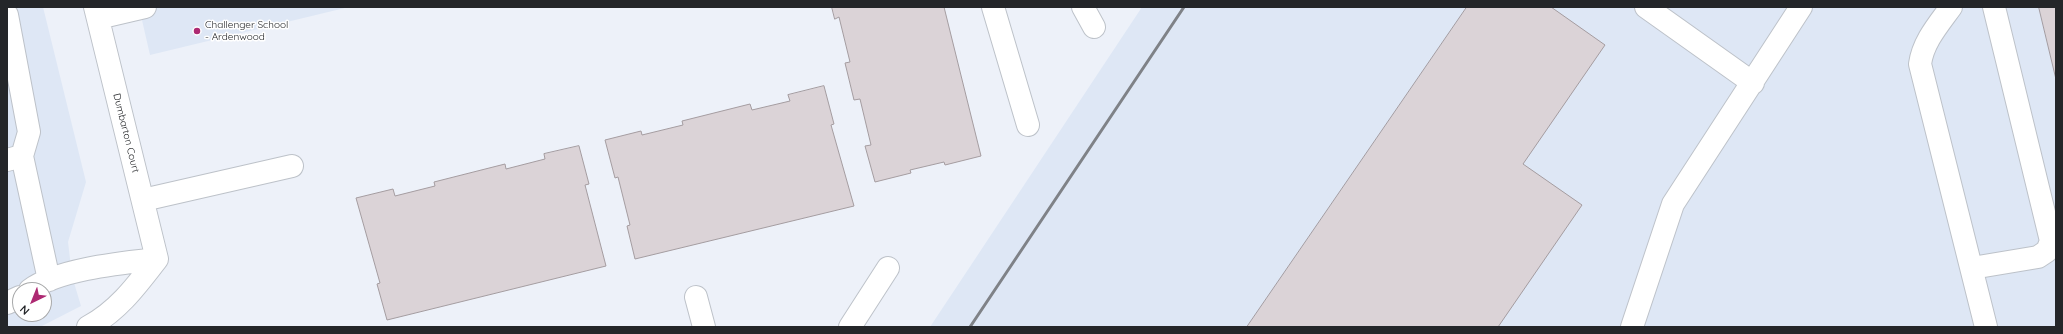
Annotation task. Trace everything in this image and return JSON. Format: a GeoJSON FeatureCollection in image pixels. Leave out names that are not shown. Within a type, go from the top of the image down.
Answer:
{"type":"FeatureCollection","features":[{"type":"Feature","properties":{"kind":"street"},"geometry":{"type":"LineString","coordinates":[[96,12],[145,7]]}},
{"type":"Feature","properties":{"kind":"street"},"geometry":{"type":"LineString","coordinates":[[993,7],[1028,125]]}},
{"type":"Feature","properties":{"kind":"street"},"geometry":{"type":"LineString","coordinates":[[1083,7],[1094,27]]}},
{"type":"Feature","properties":{"kind":"street"},"geometry":{"type":"LineString","coordinates":[[1646,7],[1753,83]]}},
{"type":"Feature","properties":{"kind":"street"},"geometry":{"type":"LineString","coordinates":[[1632,327],[1673,204],[1801,7]]}},
{"type":"Feature","properties":{"kind":"street"},"geometry":{"type":"LineString","coordinates":[[1951,7],[1925,44],[1920,64],[1986,327]]}},
{"type":"Feature","properties":{"kind":"street"},"geometry":{"type":"LineString","coordinates":[[1972,268],[2038,257],[2046,250],[2051,241],[1994,7]]}},
{"type":"Feature","properties":{"kind":"street","name":"Dumbarton Court"},"geometry":{"type":"LineString","coordinates":[[96,12],[158,259]]}},
{"type":"Feature","properties":{"kind":"street"},"geometry":{"type":"LineString","coordinates":[[7,15],[29,132],[14,158],[49,280]]}},
{"type":"Feature","properties":{"kind":"street"},"geometry":{"type":"LineString","coordinates":[[143,200],[292,166]]}},
{"type":"Feature","properties":{"kind":"street"},"geometry":{"type":"LineString","coordinates":[[41,282],[109,264],[158,259]]}},
{"type":"Feature","properties":{"kind":"street"},"geometry":{"type":"LineString","coordinates":[[88,327],[105,317],[129,296],[158,259]]}},
{"type":"Feature","properties":{"kind":"street"},"geometry":{"type":"LineString","coordinates":[[850,327],[888,268]]}},
{"type":"Feature","properties":{"kind":"street"},"geometry":{"type":"LineString","coordinates":[[696,297],[704,327]]}},
{"type":"Feature","properties":{"kind":"shaded area"},"geometry":{"type":"Polygon","coordinates":[[[7,7],[43,7],[86,182],[68,242],[72,276],[81,306],[52,321],[52,282],[12,282],[12,322],[50,322],[40,327],[7,327],[7,7]]]}},
{"type":"Feature","properties":{"kind":"shaded area","name":"Challenger School - Ardenwood"},"geometry":{"type":"Polygon","coordinates":[[[139,7],[349,7],[150,55],[139,7]]]}},
{"type":"Feature","properties":{"kind":"shaded area"},"geometry":{"type":"Polygon","coordinates":[[[1142,7],[2056,7],[2056,327],[930,327],[1142,7]]]}},
{"type":"Feature","properties":{"kind":"building"},"geometry":{"type":"Polygon","coordinates":[[[832,7],[944,7],[981,156],[945,165],[944,162],[910,170],[911,173],[875,182],[865,146],[871,145],[860,99],[854,100],[845,63],[850,62],[839,17],[835,19],[832,7]]]}},
{"type":"Feature","properties":{"kind":"building"},"geometry":{"type":"Polygon","coordinates":[[[1467,7],[1551,7],[1605,45],[1523,164],[1582,205],[1498,327],[1247,327],[1467,7]]]}},
{"type":"Feature","properties":{"kind":"building"},"geometry":{"type":"Polygon","coordinates":[[[2039,7],[2056,7],[2056,79],[2039,7]]]}},
{"type":"Feature","properties":{"kind":"building"},"geometry":{"type":"Polygon","coordinates":[[[824,86],[834,124],[831,125],[854,206],[635,259],[627,226],[630,225],[618,177],[615,178],[605,140],[641,131],[642,135],[683,125],[682,121],[750,104],[752,110],[790,101],[788,95],[824,86]]]}},
{"type":"Feature","properties":{"kind":"building"},"geometry":{"type":"Polygon","coordinates":[[[579,146],[589,184],[585,185],[606,266],[387,320],[377,284],[380,283],[356,198],[393,189],[395,196],[435,186],[434,182],[505,164],[506,169],[545,159],[544,154],[579,146]]]}},
{"type":"Feature","properties":{"kind":"railway"},"geometry":{"type":"LineString","coordinates":[[970,327],[1184,7]]}},
{"type":"Feature","properties":{"kind":"place","name":"Challenger School - Ardenwood"},"geometry":{"type":"Point","coordinates":[197,31]}}]}
